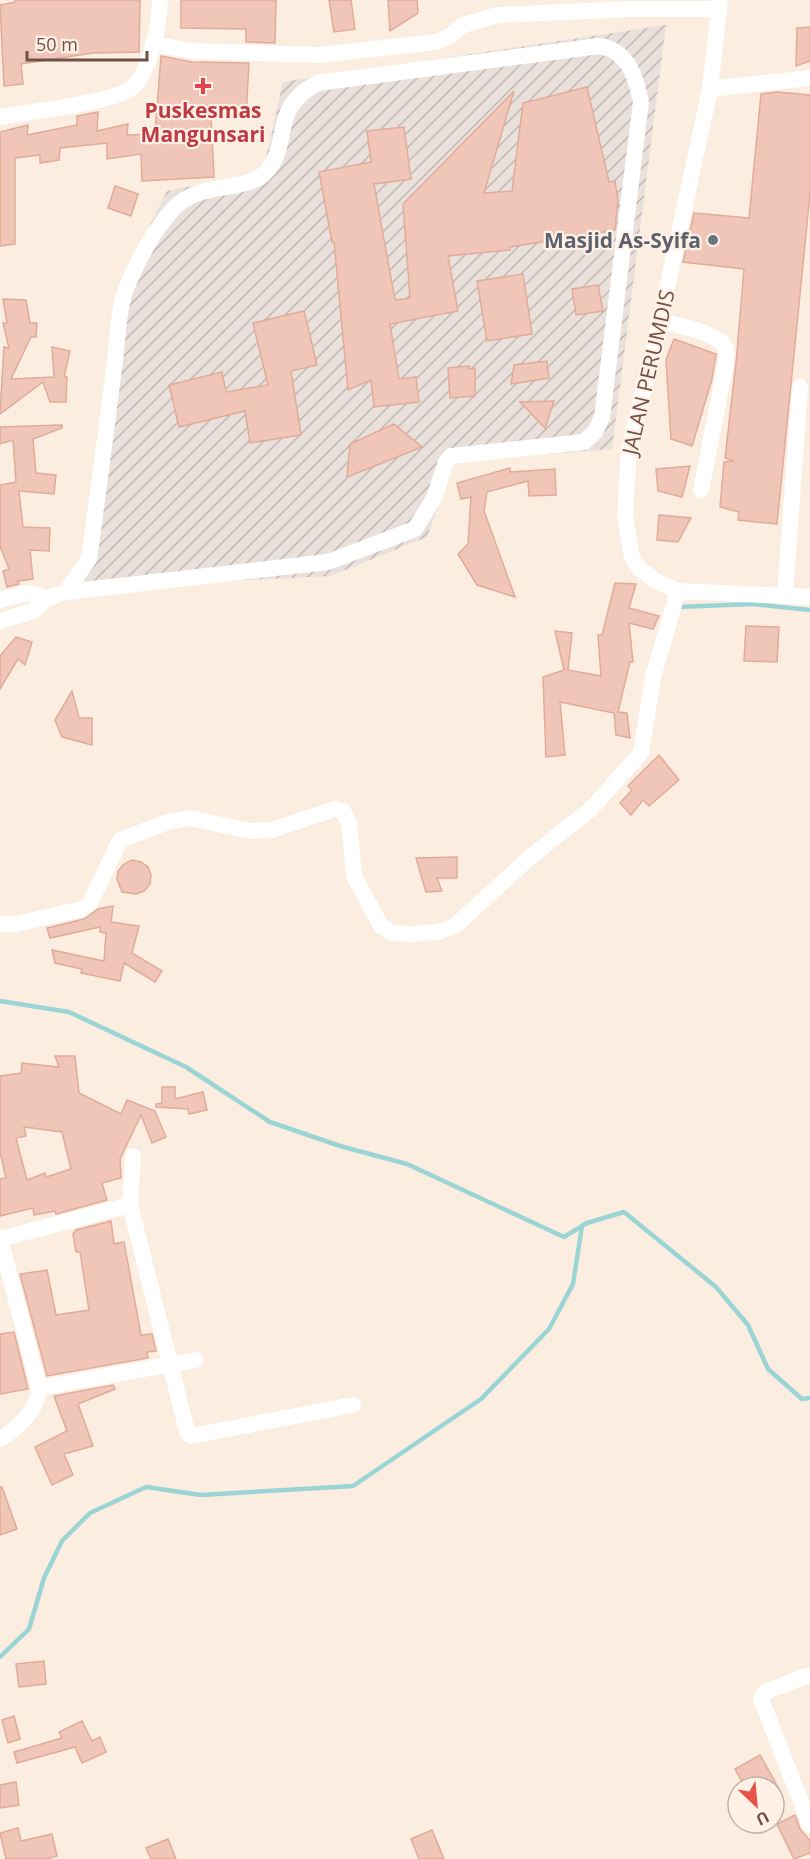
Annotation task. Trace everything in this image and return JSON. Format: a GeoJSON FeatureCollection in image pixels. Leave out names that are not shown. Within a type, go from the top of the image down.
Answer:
{"type":"FeatureCollection","features":[{"type":"Feature","properties":{"kind":"street"},"geometry":{"type":"LineString","coordinates":[[0,117],[123,93],[132,87],[144,69],[153,44],[159,18],[160,0]]}},
{"type":"Feature","properties":{"kind":"street"},"geometry":{"type":"LineString","coordinates":[[153,44],[192,51],[320,56],[436,42],[450,36],[463,25],[498,15],[719,5]]}},
{"type":"Feature","properties":{"kind":"street","name":"JALAN PERUMDIS"},"geometry":{"type":"LineString","coordinates":[[719,5],[710,88],[660,321],[629,449],[625,516],[632,557],[639,568],[656,581],[675,602],[695,594],[785,594],[810,597]]}},
{"type":"Feature","properties":{"kind":"street"},"geometry":{"type":"LineString","coordinates":[[0,621],[33,611],[48,598],[66,592],[328,562],[415,529],[434,498],[446,462],[451,456],[584,442],[596,432],[602,417],[641,102],[632,69],[620,55],[611,48],[599,46],[318,84],[301,92],[290,106],[272,165],[264,175],[252,181],[200,190],[174,208],[146,248],[124,294],[89,559],[66,592]]}},
{"type":"Feature","properties":{"kind":"street"},"geometry":{"type":"LineString","coordinates":[[710,88],[810,78]]}},
{"type":"Feature","properties":{"kind":"street"},"geometry":{"type":"LineString","coordinates":[[660,321],[719,339],[726,349],[726,363],[701,490]]}},
{"type":"Feature","properties":{"kind":"street"},"geometry":{"type":"LineString","coordinates":[[785,594],[800,387]]}},
{"type":"Feature","properties":{"kind":"street"},"geometry":{"type":"LineString","coordinates":[[0,600],[27,593],[48,598]]}},
{"type":"Feature","properties":{"kind":"street"},"geometry":{"type":"LineString","coordinates":[[0,924],[16,924],[82,909],[90,903],[120,840],[168,822],[190,818],[250,831],[272,830],[335,808],[343,811],[349,823],[354,876],[381,926],[393,933],[410,934],[438,932],[455,926],[528,859],[592,808],[641,753],[653,677],[675,602]]}},
{"type":"Feature","properties":{"kind":"street"},"geometry":{"type":"LineString","coordinates":[[133,1156],[130,1205],[169,1365],[187,1431],[191,1436],[353,1405]]}},
{"type":"Feature","properties":{"kind":"street"},"geometry":{"type":"LineString","coordinates":[[0,1439],[34,1408],[39,1399],[39,1388],[0,1239],[130,1205]]}},
{"type":"Feature","properties":{"kind":"street"},"geometry":{"type":"LineString","coordinates":[[39,1388],[195,1360]]}},
{"type":"Feature","properties":{"kind":"street"},"geometry":{"type":"LineString","coordinates":[[806,1676],[765,1692],[761,1699],[810,1825]]}},
{"type":"Feature","properties":{"kind":"shaded area"},"geometry":{"type":"Polygon","coordinates":[[[666,25],[612,449],[455,461],[427,537],[330,576],[82,588],[117,292],[167,191],[263,172],[283,82],[666,25]]]}},
{"type":"Feature","properties":{"kind":"building"},"geometry":{"type":"Polygon","coordinates":[[[15,0],[140,0],[139,52],[93,53],[21,64],[23,84],[4,86],[0,5],[15,2],[15,0]]]}},
{"type":"Feature","properties":{"kind":"building"},"geometry":{"type":"Polygon","coordinates":[[[181,0],[276,0],[275,43],[246,42],[246,29],[181,28],[181,0]]]}},
{"type":"Feature","properties":{"kind":"building"},"geometry":{"type":"Polygon","coordinates":[[[329,0],[351,0],[355,29],[334,32],[329,0]]]}},
{"type":"Feature","properties":{"kind":"building"},"geometry":{"type":"Polygon","coordinates":[[[388,0],[417,0],[418,13],[390,31],[388,0]]]}},
{"type":"Feature","properties":{"kind":"building"},"geometry":{"type":"Polygon","coordinates":[[[810,27],[810,61],[796,66],[797,28],[810,27]]]}},
{"type":"Feature","properties":{"kind":"building"},"geometry":{"type":"Polygon","coordinates":[[[161,56],[192,62],[249,63],[246,117],[211,116],[214,177],[142,181],[141,154],[107,159],[107,143],[60,148],[59,160],[40,163],[40,155],[15,158],[15,244],[0,246],[0,132],[28,125],[27,135],[77,125],[77,116],[98,112],[97,131],[128,124],[127,135],[155,134],[161,56]]]}},
{"type":"Feature","properties":{"kind":"building"},"geometry":{"type":"Polygon","coordinates":[[[587,87],[609,182],[615,181],[618,200],[615,230],[510,247],[510,250],[448,256],[458,311],[390,324],[399,379],[416,377],[419,402],[374,407],[371,380],[348,390],[334,242],[332,242],[319,172],[371,162],[367,131],[404,127],[411,179],[374,184],[395,300],[410,298],[403,204],[514,91],[484,193],[512,191],[523,103],[587,87]]]}},
{"type":"Feature","properties":{"kind":"building"},"geometry":{"type":"Polygon","coordinates":[[[777,92],[810,95],[810,194],[777,524],[738,520],[739,512],[720,507],[724,462],[734,461],[725,458],[744,269],[683,262],[694,213],[749,218],[761,94],[777,92]]]}},
{"type":"Feature","properties":{"kind":"building"},"geometry":{"type":"Polygon","coordinates":[[[115,186],[138,194],[131,216],[108,208],[115,186]]]}},
{"type":"Feature","properties":{"kind":"building"},"geometry":{"type":"Polygon","coordinates":[[[523,274],[532,334],[487,341],[477,281],[523,274]]]}},
{"type":"Feature","properties":{"kind":"building"},"geometry":{"type":"Polygon","coordinates":[[[598,285],[603,311],[576,315],[572,289],[598,285]]]}},
{"type":"Feature","properties":{"kind":"building"},"geometry":{"type":"Polygon","coordinates":[[[3,299],[26,300],[30,323],[37,323],[36,337],[31,337],[11,379],[54,377],[52,347],[70,351],[64,377],[67,377],[66,402],[50,402],[43,382],[0,414],[4,347],[9,348],[3,323],[7,323],[3,299]]]}},
{"type":"Feature","properties":{"kind":"building"},"geometry":{"type":"Polygon","coordinates":[[[304,311],[317,365],[291,371],[301,435],[250,443],[245,411],[179,427],[169,385],[222,372],[226,392],[268,385],[253,323],[304,311]]]}},
{"type":"Feature","properties":{"kind":"building"},"geometry":{"type":"Polygon","coordinates":[[[674,339],[716,354],[712,379],[692,446],[671,439],[666,360],[674,339]]]}},
{"type":"Feature","properties":{"kind":"building"},"geometry":{"type":"Polygon","coordinates":[[[547,361],[549,378],[511,384],[514,365],[547,361]]]}},
{"type":"Feature","properties":{"kind":"building"},"geometry":{"type":"Polygon","coordinates":[[[469,366],[469,369],[475,368],[475,396],[450,398],[448,368],[469,366]]]}},
{"type":"Feature","properties":{"kind":"building"},"geometry":{"type":"Polygon","coordinates":[[[554,401],[545,428],[520,402],[554,401]]]}},
{"type":"Feature","properties":{"kind":"building"},"geometry":{"type":"Polygon","coordinates":[[[394,424],[422,447],[347,477],[350,444],[394,424]]]}},
{"type":"Feature","properties":{"kind":"building"},"geometry":{"type":"Polygon","coordinates":[[[62,425],[62,428],[33,439],[36,473],[56,475],[54,494],[19,491],[23,527],[50,528],[49,551],[30,550],[33,579],[18,581],[19,584],[7,587],[3,571],[9,569],[0,546],[0,485],[16,482],[13,440],[0,444],[0,427],[62,425]]]}},
{"type":"Feature","properties":{"kind":"building"},"geometry":{"type":"Polygon","coordinates":[[[690,466],[682,497],[658,491],[656,469],[690,466]]]}},
{"type":"Feature","properties":{"kind":"building"},"geometry":{"type":"Polygon","coordinates":[[[510,468],[510,472],[555,469],[556,495],[529,496],[528,481],[487,492],[484,511],[515,597],[477,585],[458,554],[468,544],[471,497],[461,499],[457,483],[510,468]]]}},
{"type":"Feature","properties":{"kind":"building"},"geometry":{"type":"Polygon","coordinates":[[[659,515],[691,518],[678,542],[657,540],[659,515]]]}},
{"type":"Feature","properties":{"kind":"building"},"geometry":{"type":"Polygon","coordinates":[[[615,583],[636,584],[629,608],[659,616],[653,629],[629,623],[633,662],[630,662],[618,712],[627,713],[630,738],[616,735],[614,713],[560,702],[565,755],[546,757],[543,677],[564,670],[555,631],[572,633],[568,670],[601,676],[598,635],[602,635],[615,583]]]}},
{"type":"Feature","properties":{"kind":"building"},"geometry":{"type":"Polygon","coordinates":[[[746,626],[779,627],[777,662],[744,661],[746,626]]]}},
{"type":"Feature","properties":{"kind":"building"},"geometry":{"type":"Polygon","coordinates":[[[16,637],[32,642],[25,665],[18,659],[0,689],[0,656],[16,637]]]}},
{"type":"Feature","properties":{"kind":"building"},"geometry":{"type":"Polygon","coordinates":[[[72,691],[79,718],[92,718],[92,745],[62,737],[55,720],[72,691]]]}},
{"type":"Feature","properties":{"kind":"building"},"geometry":{"type":"Polygon","coordinates":[[[659,755],[679,780],[649,806],[643,800],[631,815],[620,803],[632,790],[628,786],[659,755]]]}},
{"type":"Feature","properties":{"kind":"building"},"geometry":{"type":"Polygon","coordinates":[[[457,857],[457,878],[437,878],[442,891],[426,892],[416,858],[457,857]]]}},
{"type":"Feature","properties":{"kind":"building"},"geometry":{"type":"Polygon","coordinates":[[[132,860],[148,867],[151,875],[150,884],[144,891],[136,894],[122,892],[117,879],[118,871],[132,860]]]}},
{"type":"Feature","properties":{"kind":"building"},"geometry":{"type":"Polygon","coordinates":[[[113,906],[111,922],[139,926],[132,953],[162,971],[155,982],[124,963],[120,981],[81,973],[82,969],[55,963],[52,950],[104,961],[106,933],[100,932],[100,927],[50,938],[47,928],[84,919],[98,909],[113,906]]]}},
{"type":"Feature","properties":{"kind":"building"},"geometry":{"type":"Polygon","coordinates":[[[55,1056],[75,1056],[79,1093],[121,1114],[127,1100],[155,1111],[166,1137],[152,1143],[141,1115],[120,1159],[121,1178],[102,1183],[107,1200],[56,1214],[55,1211],[34,1215],[33,1208],[0,1216],[0,1179],[6,1178],[0,1152],[0,1076],[21,1073],[22,1063],[59,1067],[55,1056]],[[24,1127],[26,1136],[16,1138],[27,1180],[45,1173],[46,1177],[71,1169],[62,1132],[24,1127]]]}},
{"type":"Feature","properties":{"kind":"building"},"geometry":{"type":"Polygon","coordinates":[[[162,1087],[175,1087],[175,1099],[203,1092],[207,1110],[189,1114],[188,1109],[156,1107],[156,1104],[162,1103],[162,1087]]]}},
{"type":"Feature","properties":{"kind":"building"},"geometry":{"type":"Polygon","coordinates":[[[111,1221],[114,1244],[124,1242],[141,1335],[152,1334],[156,1351],[147,1352],[148,1358],[47,1376],[20,1274],[47,1270],[56,1315],[89,1310],[80,1252],[76,1252],[73,1234],[76,1230],[111,1221]]]}},
{"type":"Feature","properties":{"kind":"building"},"geometry":{"type":"Polygon","coordinates":[[[14,1332],[28,1389],[0,1394],[0,1334],[14,1332]]]}},
{"type":"Feature","properties":{"kind":"building"},"geometry":{"type":"Polygon","coordinates":[[[113,1385],[115,1389],[78,1404],[93,1446],[64,1454],[73,1475],[52,1485],[35,1447],[67,1431],[54,1396],[113,1385]]]}},
{"type":"Feature","properties":{"kind":"building"},"geometry":{"type":"Polygon","coordinates":[[[0,1487],[2,1487],[17,1529],[0,1535],[0,1487]]]}},
{"type":"Feature","properties":{"kind":"building"},"geometry":{"type":"Polygon","coordinates":[[[44,1661],[46,1684],[19,1687],[16,1664],[44,1661]]]}},
{"type":"Feature","properties":{"kind":"building"},"geometry":{"type":"Polygon","coordinates":[[[14,1716],[20,1739],[8,1743],[2,1720],[14,1716]]]}},
{"type":"Feature","properties":{"kind":"building"},"geometry":{"type":"Polygon","coordinates":[[[82,1721],[92,1741],[100,1737],[106,1752],[82,1763],[75,1747],[17,1763],[14,1752],[62,1738],[59,1732],[82,1721]]]}},
{"type":"Feature","properties":{"kind":"building"},"geometry":{"type":"Polygon","coordinates":[[[760,1755],[771,1775],[738,1775],[735,1769],[760,1755]]]}},
{"type":"Feature","properties":{"kind":"building"},"geometry":{"type":"Polygon","coordinates":[[[16,1782],[19,1805],[0,1808],[0,1785],[16,1782]]]}},
{"type":"Feature","properties":{"kind":"building"},"geometry":{"type":"Polygon","coordinates":[[[795,1815],[800,1829],[810,1841],[810,1853],[794,1859],[782,1835],[786,1835],[786,1820],[795,1815]]]}},
{"type":"Feature","properties":{"kind":"building"},"geometry":{"type":"Polygon","coordinates":[[[18,1828],[21,1841],[52,1834],[57,1856],[46,1859],[6,1859],[0,1833],[18,1828]]]}},
{"type":"Feature","properties":{"kind":"building"},"geometry":{"type":"Polygon","coordinates":[[[432,1830],[444,1859],[419,1859],[411,1839],[432,1830]]]}},
{"type":"Feature","properties":{"kind":"building"},"geometry":{"type":"Polygon","coordinates":[[[168,1839],[176,1859],[151,1859],[146,1848],[168,1839]]]}},
{"type":"Feature","properties":{"kind":"waterway"},"geometry":{"type":"LineString","coordinates":[[678,607],[752,604],[810,610]]}},
{"type":"Feature","properties":{"kind":"waterway"},"geometry":{"type":"LineString","coordinates":[[0,1001],[69,1012],[186,1067],[270,1122],[340,1146],[407,1164],[564,1237],[587,1223],[624,1212],[716,1287],[748,1325],[768,1369],[802,1399],[810,1398]]}},
{"type":"Feature","properties":{"kind":"waterway"},"geometry":{"type":"LineString","coordinates":[[0,1657],[29,1629],[44,1578],[62,1541],[90,1513],[146,1487],[201,1495],[353,1486],[481,1399],[549,1329],[573,1284],[582,1226]]}},
{"type":"Feature","properties":{"kind":"place","name":"Puskesmas Mangunsari"},"geometry":{"type":"Point","coordinates":[203,86]}},
{"type":"Feature","properties":{"kind":"place","name":"Masjid As-Syifa"},"geometry":{"type":"Point","coordinates":[713,240]}}]}
